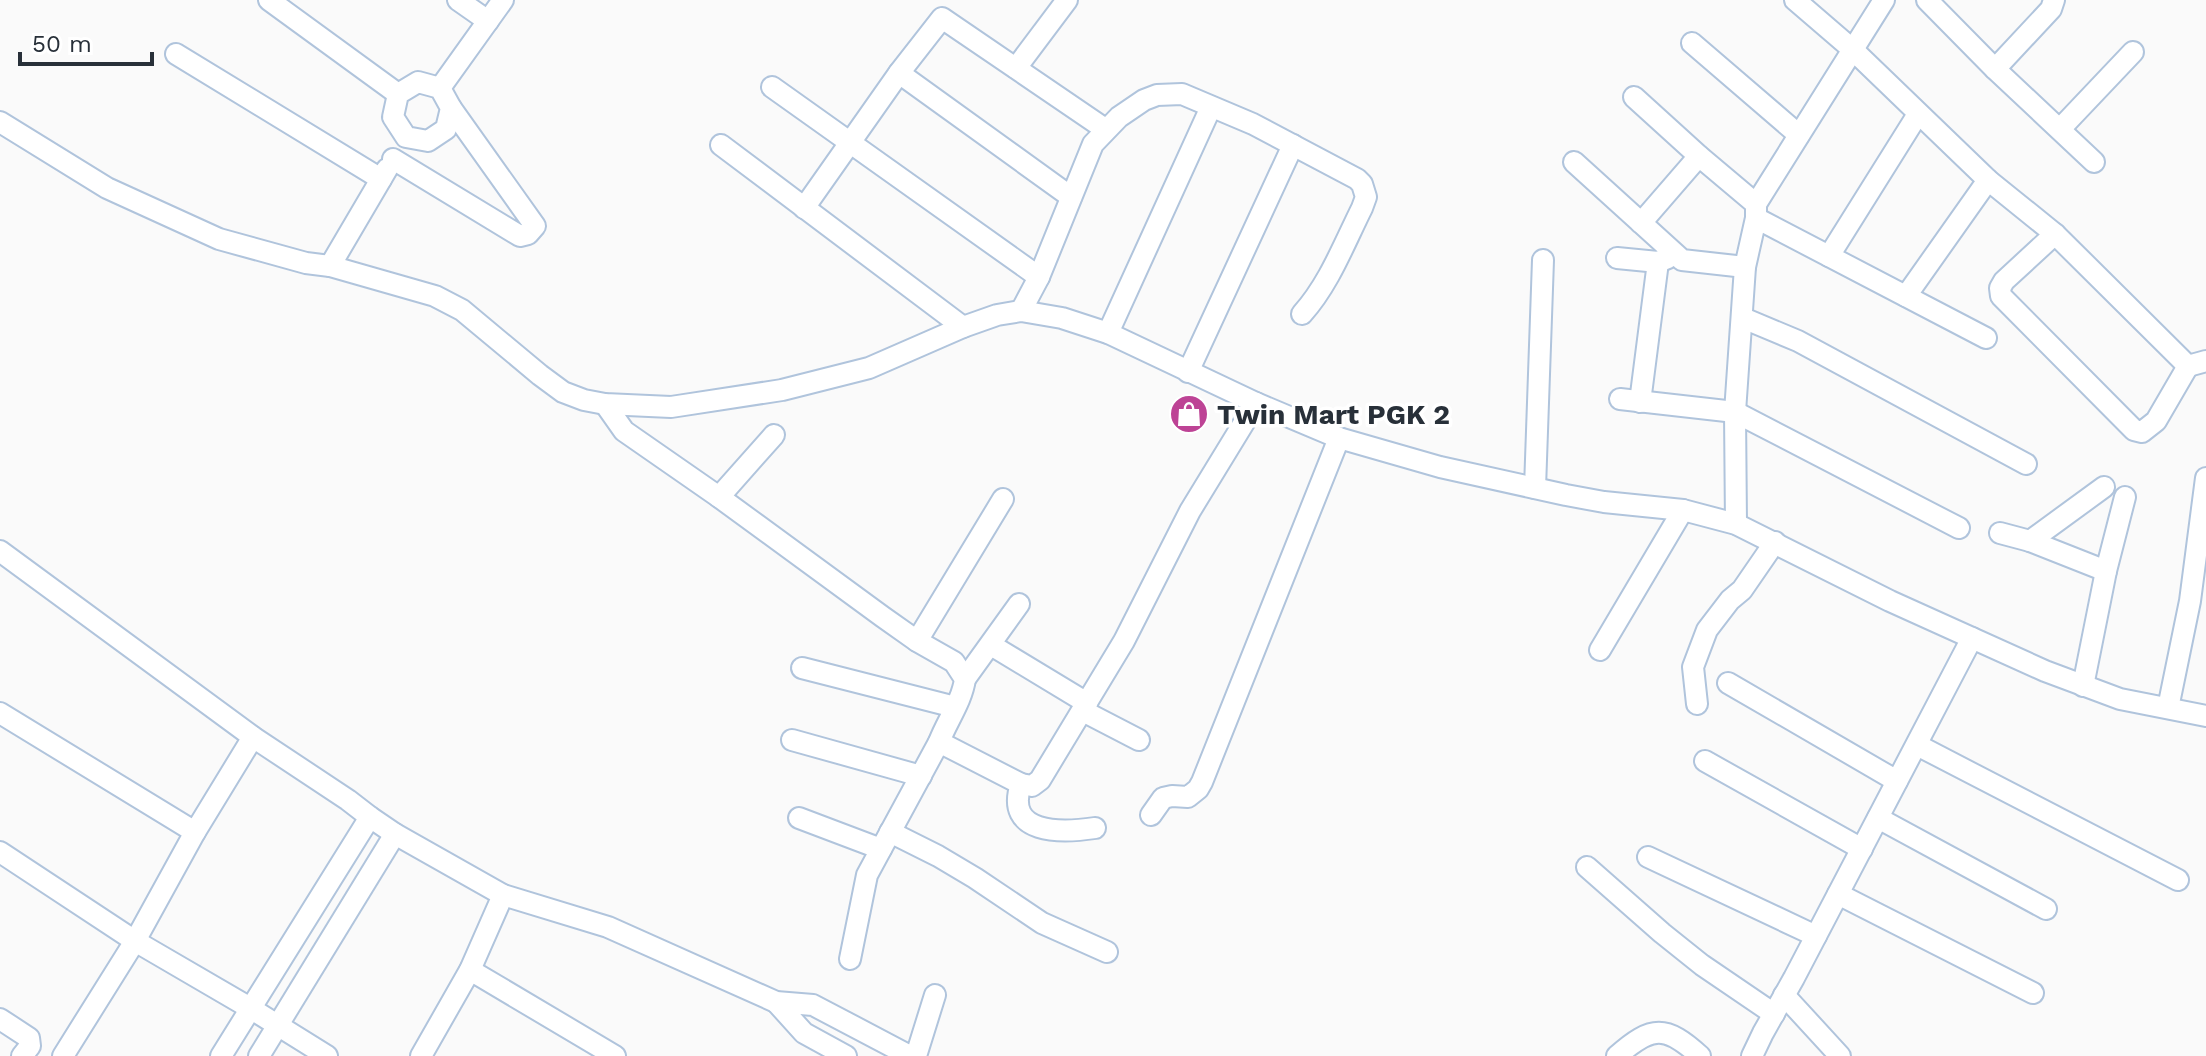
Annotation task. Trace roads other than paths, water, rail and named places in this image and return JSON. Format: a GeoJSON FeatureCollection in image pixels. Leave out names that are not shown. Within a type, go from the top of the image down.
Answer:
{"type":"FeatureCollection","features":[{"type":"Feature","properties":{"kind":"street"},"geometry":{"type":"LineString","coordinates":[[269,0],[398,94]]}},
{"type":"Feature","properties":{"kind":"street"},"geometry":{"type":"LineString","coordinates":[[458,0],[488,21]]}},
{"type":"Feature","properties":{"kind":"street"},"geometry":{"type":"LineString","coordinates":[[440,88],[503,0]]}},
{"type":"Feature","properties":{"kind":"street"},"geometry":{"type":"LineString","coordinates":[[1016,68],[1067,0]]}},
{"type":"Feature","properties":{"kind":"street"},"geometry":{"type":"LineString","coordinates":[[1795,0],[1852,49],[1988,180],[2055,234],[2197,364],[2150,429],[2142,432],[2134,430],[2001,296],[2000,288],[2004,281],[2055,234]]}},
{"type":"Feature","properties":{"kind":"street"},"geometry":{"type":"LineString","coordinates":[[1736,524],[1735,412],[1745,267],[1756,211],[1799,135],[1884,0]]}},
{"type":"Feature","properties":{"kind":"street"},"geometry":{"type":"LineString","coordinates":[[1927,0],[2094,162]]}},
{"type":"Feature","properties":{"kind":"street"},"geometry":{"type":"LineString","coordinates":[[1995,69],[2051,9],[2054,0]]}},
{"type":"Feature","properties":{"kind":"street"},"geometry":{"type":"LineString","coordinates":[[804,208],[899,73],[942,18],[1105,129]]}},
{"type":"Feature","properties":{"kind":"street"},"geometry":{"type":"LineString","coordinates":[[1692,43],[1799,135]]}},
{"type":"Feature","properties":{"kind":"street"},"geometry":{"type":"LineString","coordinates":[[2060,129],[2133,52]]}},
{"type":"Feature","properties":{"kind":"street"},"geometry":{"type":"LineString","coordinates":[[176,54],[381,179]]}},
{"type":"Feature","properties":{"kind":"street"},"geometry":{"type":"LineString","coordinates":[[899,73],[1071,197]]}},
{"type":"Feature","properties":{"kind":"street"},"geometry":{"type":"LineString","coordinates":[[393,159],[520,236],[528,234],[535,226],[440,88],[418,82],[398,94],[393,117],[406,137],[428,141],[446,129],[451,108]]}},
{"type":"Feature","properties":{"kind":"street"},"geometry":{"type":"LineString","coordinates":[[772,87],[1039,277]]}},
{"type":"Feature","properties":{"kind":"street"},"geometry":{"type":"LineString","coordinates":[[1021,311],[1039,277],[1093,144],[1105,129],[1144,100],[1157,95],[1182,94],[1253,124],[1362,184],[1366,197],[1324,283],[1302,314]]}},
{"type":"Feature","properties":{"kind":"street"},"geometry":{"type":"LineString","coordinates":[[1634,97],[1756,211],[1829,256],[1986,338]]}},
{"type":"Feature","properties":{"kind":"street"},"geometry":{"type":"LineString","coordinates":[[1108,333],[1211,107]]}},
{"type":"Feature","properties":{"kind":"street"},"geometry":{"type":"LineString","coordinates":[[1829,256],[1918,114]]}},
{"type":"Feature","properties":{"kind":"street"},"geometry":{"type":"LineString","coordinates":[[0,122],[107,188],[219,239],[435,296],[462,310],[563,392],[584,400],[671,407],[782,390],[869,368],[997,315],[1021,311],[1062,318],[1108,333],[1256,403],[1339,438],[1440,467],[1535,488],[1604,502],[1683,510],[1736,524],[1890,601],[2083,686],[2120,699],[2206,716]]}},
{"type":"Feature","properties":{"kind":"street"},"geometry":{"type":"LineString","coordinates":[[330,266],[406,137]]}},
{"type":"Feature","properties":{"kind":"street"},"geometry":{"type":"LineString","coordinates":[[721,145],[963,327]]}},
{"type":"Feature","properties":{"kind":"street"},"geometry":{"type":"LineString","coordinates":[[1188,372],[1293,145]]}},
{"type":"Feature","properties":{"kind":"street"},"geometry":{"type":"LineString","coordinates":[[1641,223],[1699,156]]}},
{"type":"Feature","properties":{"kind":"street"},"geometry":{"type":"LineString","coordinates":[[1574,162],[1641,223],[1667,258]]}},
{"type":"Feature","properties":{"kind":"street"},"geometry":{"type":"LineString","coordinates":[[1906,296],[1988,180]]}},
{"type":"Feature","properties":{"kind":"street"},"geometry":{"type":"LineString","coordinates":[[1617,258],[1667,258],[1745,267]]}},
{"type":"Feature","properties":{"kind":"street"},"geometry":{"type":"LineString","coordinates":[[1667,258],[1630,400],[1735,412],[1959,528]]}},
{"type":"Feature","properties":{"kind":"street"},"geometry":{"type":"LineString","coordinates":[[1535,488],[1543,260]]}},
{"type":"Feature","properties":{"kind":"street"},"geometry":{"type":"LineString","coordinates":[[1743,318],[1798,341],[2026,464]]}},
{"type":"Feature","properties":{"kind":"street"},"geometry":{"type":"LineString","coordinates":[[939,742],[1021,784],[1032,786],[1040,780],[1124,641],[1190,511],[1256,403]]}},
{"type":"Feature","properties":{"kind":"street"},"geometry":{"type":"LineString","coordinates":[[605,404],[624,431],[917,641],[954,662],[965,679]]}},
{"type":"Feature","properties":{"kind":"street"},"geometry":{"type":"LineString","coordinates":[[719,497],[774,435]]}},
{"type":"Feature","properties":{"kind":"street"},"geometry":{"type":"LineString","coordinates":[[1151,815],[1163,798],[1188,797],[1202,782],[1339,438]]}},
{"type":"Feature","properties":{"kind":"street"},"geometry":{"type":"LineString","coordinates":[[2168,708],[2190,601],[2206,478]]}},
{"type":"Feature","properties":{"kind":"street"},"geometry":{"type":"LineString","coordinates":[[2030,541],[2104,487]]}},
{"type":"Feature","properties":{"kind":"street"},"geometry":{"type":"LineString","coordinates":[[2083,686],[2106,571],[2125,497]]}},
{"type":"Feature","properties":{"kind":"street"},"geometry":{"type":"LineString","coordinates":[[917,641],[1003,499]]}},
{"type":"Feature","properties":{"kind":"street"},"geometry":{"type":"LineString","coordinates":[[1600,650],[1683,510]]}},
{"type":"Feature","properties":{"kind":"street"},"geometry":{"type":"LineString","coordinates":[[2000,533],[2030,541],[2106,571]]}},
{"type":"Feature","properties":{"kind":"street"},"geometry":{"type":"LineString","coordinates":[[1697,704],[1693,667],[1707,630],[1730,600],[1742,590],[1775,542]]}},
{"type":"Feature","properties":{"kind":"street"},"geometry":{"type":"LineString","coordinates":[[0,551],[253,737],[395,834],[503,895],[608,927],[776,1002],[813,1005],[910,1056]]}},
{"type":"Feature","properties":{"kind":"street"},"geometry":{"type":"LineString","coordinates":[[850,959],[867,875],[939,742],[965,679],[1019,604]]}},
{"type":"Feature","properties":{"kind":"street"},"geometry":{"type":"LineString","coordinates":[[1752,1056],[1972,638]]}},
{"type":"Feature","properties":{"kind":"street"},"geometry":{"type":"LineString","coordinates":[[991,645],[1139,740]]}},
{"type":"Feature","properties":{"kind":"street"},"geometry":{"type":"LineString","coordinates":[[802,668],[955,707]]}},
{"type":"Feature","properties":{"kind":"street"},"geometry":{"type":"LineString","coordinates":[[1728,683],[1897,781]]}},
{"type":"Feature","properties":{"kind":"street"},"geometry":{"type":"LineString","coordinates":[[0,713],[195,832]]}},
{"type":"Feature","properties":{"kind":"street"},"geometry":{"type":"LineString","coordinates":[[63,1056],[135,941],[195,832],[253,737]]}},
{"type":"Feature","properties":{"kind":"street"},"geometry":{"type":"LineString","coordinates":[[792,740],[921,776]]}},
{"type":"Feature","properties":{"kind":"street"},"geometry":{"type":"LineString","coordinates":[[1917,745],[2178,880]]}},
{"type":"Feature","properties":{"kind":"street"},"geometry":{"type":"LineString","coordinates":[[1705,761],[1862,849]]}},
{"type":"Feature","properties":{"kind":"street"},"geometry":{"type":"LineString","coordinates":[[1021,784],[1016,804],[1021,814],[1033,825],[1058,831],[1095,828]]}},
{"type":"Feature","properties":{"kind":"street"},"geometry":{"type":"LineString","coordinates":[[221,1056],[370,817]]}},
{"type":"Feature","properties":{"kind":"street"},"geometry":{"type":"LineString","coordinates":[[799,818],[938,856],[1042,923],[1107,952]]}},
{"type":"Feature","properties":{"kind":"street"},"geometry":{"type":"LineString","coordinates":[[1878,818],[2046,909]]}},
{"type":"Feature","properties":{"kind":"street"},"geometry":{"type":"LineString","coordinates":[[259,1056],[395,834]]}},
{"type":"Feature","properties":{"kind":"street"},"geometry":{"type":"LineString","coordinates":[[0,852],[135,941],[327,1056]]}},
{"type":"Feature","properties":{"kind":"street"},"geometry":{"type":"LineString","coordinates":[[1648,857],[1816,936]]}},
{"type":"Feature","properties":{"kind":"street"},"geometry":{"type":"LineString","coordinates":[[1587,867],[1702,965],[1774,1014]]}},
{"type":"Feature","properties":{"kind":"street"},"geometry":{"type":"LineString","coordinates":[[1838,894],[2033,993]]}},
{"type":"Feature","properties":{"kind":"street"},"geometry":{"type":"LineString","coordinates":[[421,1056],[470,970],[503,895]]}},
{"type":"Feature","properties":{"kind":"street"},"geometry":{"type":"LineString","coordinates":[[470,970],[615,1056]]}},
{"type":"Feature","properties":{"kind":"street"},"geometry":{"type":"LineString","coordinates":[[916,1056],[935,995]]}},
{"type":"Feature","properties":{"kind":"street"},"geometry":{"type":"LineString","coordinates":[[1784,995],[1840,1056]]}},
{"type":"Feature","properties":{"kind":"street"},"geometry":{"type":"LineString","coordinates":[[776,1002],[804,1033],[846,1056]]}},
{"type":"Feature","properties":{"kind":"street"},"geometry":{"type":"LineString","coordinates":[[0,1019],[29,1038],[30,1046],[22,1056]]}},
{"type":"Feature","properties":{"kind":"street"},"geometry":{"type":"LineString","coordinates":[[1617,1056],[1645,1035],[1658,1031],[1673,1036],[1700,1056]]}},
{"type":"Feature","properties":{"kind":"place","name":"Twin Mart PGK 2"},"geometry":{"type":"Point","coordinates":[1189,414]}}]}
